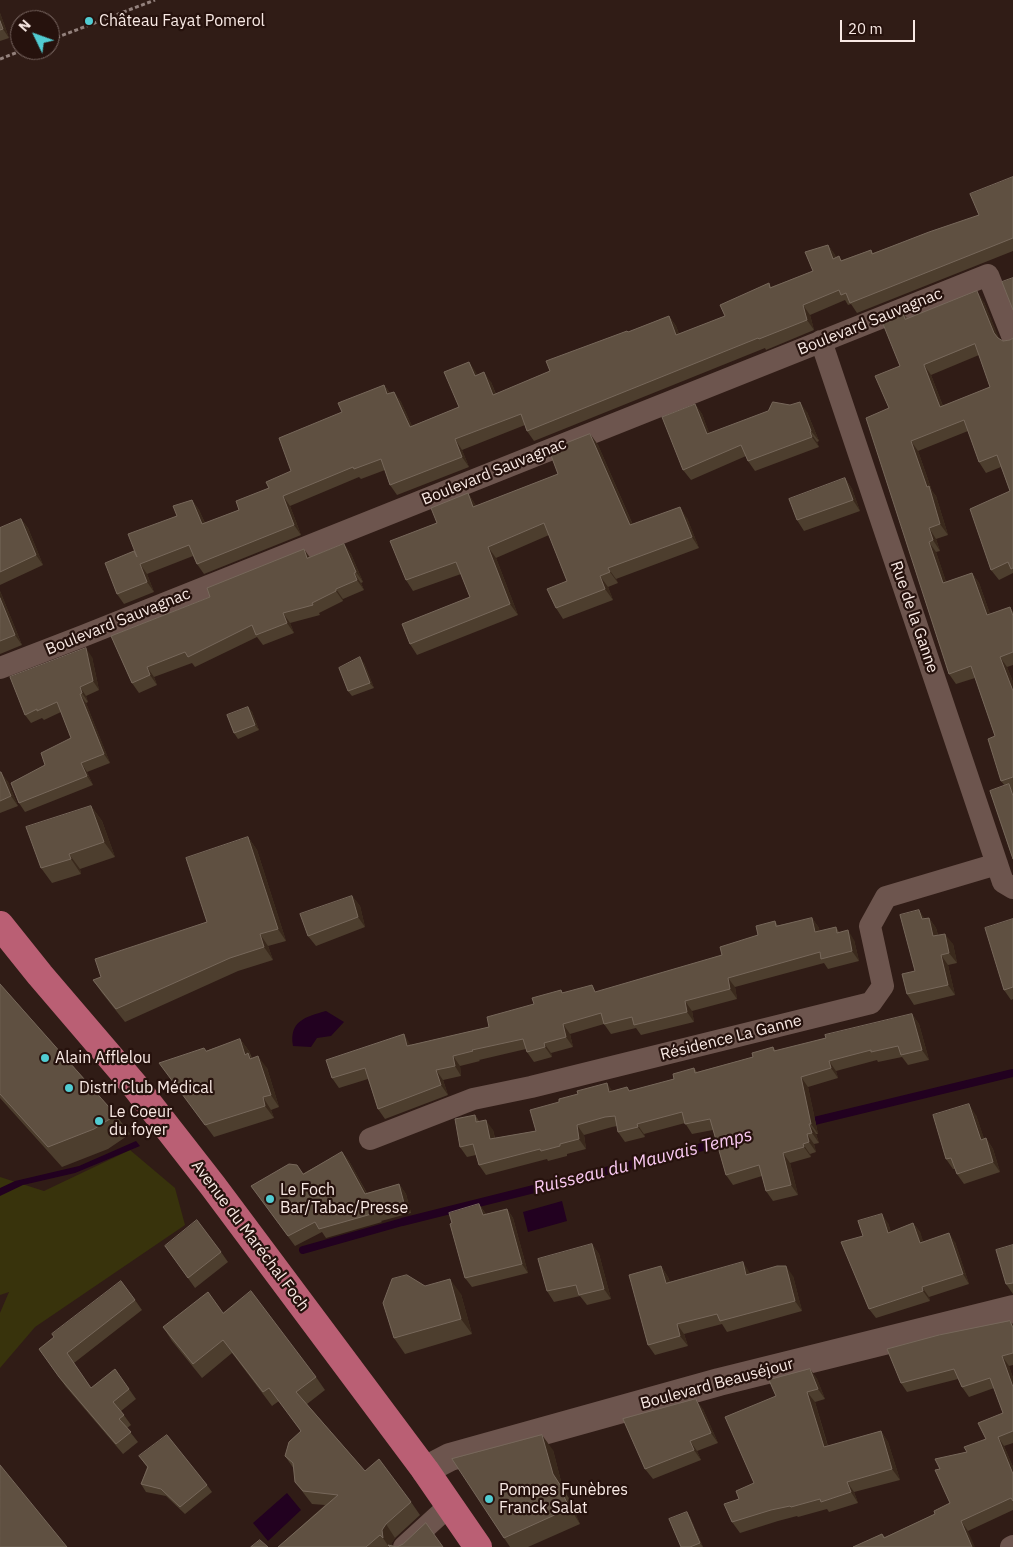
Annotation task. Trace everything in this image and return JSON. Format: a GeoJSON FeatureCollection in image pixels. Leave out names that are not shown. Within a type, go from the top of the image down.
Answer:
{"type":"FeatureCollection","features":[{"type":"Feature","properties":{"kind":"main road","name":"Avenue du Maréchal Foch"},"geometry":{"type":"LineString","coordinates":[[3,930],[135,1086],[196,1165],[424,1470],[478,1547]]}},
{"type":"Feature","properties":{"kind":"street","name":"Boulevard Sauvagnac"},"geometry":{"type":"LineString","coordinates":[[0,668],[988,274],[1013,338]]}},
{"type":"Feature","properties":{"kind":"street","name":"Rue de la Ganne"},"geometry":{"type":"LineString","coordinates":[[822,341],[1003,882],[1013,888]]}},
{"type":"Feature","properties":{"kind":"street","name":"Résidence La Ganne"},"geometry":{"type":"LineString","coordinates":[[370,1139],[473,1098],[540,1084],[871,1003],[883,986],[870,926],[886,897],[997,864]]}},
{"type":"Feature","properties":{"kind":"street","name":"Boulevard Beauséjour"},"geometry":{"type":"LineString","coordinates":[[424,1470],[450,1457],[710,1384],[1013,1309]]}},
{"type":"Feature","properties":{"kind":"street"},"geometry":{"type":"LineString","coordinates":[[404,1547],[450,1506]]}},
{"type":"Feature","properties":{"kind":"path"},"geometry":{"type":"LineString","coordinates":[[60,36],[155,0]]}},
{"type":"Feature","properties":{"kind":"shaded area"},"geometry":{"type":"Polygon","coordinates":[[[326,1011],[344,1022],[331,1036],[317,1038],[311,1047],[293,1046],[292,1038],[300,1021],[311,1015],[326,1011]]]}},
{"type":"Feature","properties":{"kind":"shaded area"},"geometry":{"type":"Polygon","coordinates":[[[136,1141],[140,1146],[75,1173],[23,1185],[0,1196],[0,1188],[15,1181],[79,1166],[136,1141]]]}},
{"type":"Feature","properties":{"kind":"shaded area"},"geometry":{"type":"Polygon","coordinates":[[[130,1150],[175,1188],[185,1225],[35,1327],[0,1368],[0,1313],[9,1292],[0,1295],[0,1177],[44,1191],[130,1150]]]}},
{"type":"Feature","properties":{"kind":"shaded area"},"geometry":{"type":"Polygon","coordinates":[[[562,1201],[567,1221],[528,1232],[523,1212],[562,1201]]]}},
{"type":"Feature","properties":{"kind":"shaded area"},"geometry":{"type":"Polygon","coordinates":[[[287,1493],[301,1510],[268,1541],[253,1523],[287,1493]]]}},
{"type":"Feature","properties":{"kind":"building"},"geometry":{"type":"Polygon","coordinates":[[[1013,177],[1013,238],[850,303],[846,293],[841,295],[839,290],[803,305],[807,320],[527,431],[521,414],[455,439],[462,457],[390,485],[381,459],[354,469],[353,467],[283,496],[294,525],[197,564],[189,545],[140,564],[147,582],[117,594],[105,563],[134,551],[137,557],[128,534],[177,516],[173,506],[192,500],[202,524],[239,510],[236,501],[269,488],[266,482],[291,471],[279,438],[342,412],[338,403],[384,385],[387,394],[394,392],[410,427],[459,407],[444,372],[469,362],[475,376],[484,372],[493,395],[550,371],[546,361],[669,316],[676,335],[725,316],[720,305],[769,283],[770,288],[813,271],[805,252],[828,245],[833,259],[839,256],[841,261],[871,250],[872,254],[979,215],[970,194],[1013,177]]]}},
{"type":"Feature","properties":{"kind":"building"},"geometry":{"type":"Polygon","coordinates":[[[1013,278],[1013,310],[1002,282],[1013,278]]]}},
{"type":"Feature","properties":{"kind":"building"},"geometry":{"type":"Polygon","coordinates":[[[977,291],[994,333],[1003,341],[1013,338],[1013,568],[1011,569],[1008,562],[991,570],[970,509],[1010,491],[997,455],[979,462],[964,420],[911,441],[927,487],[929,486],[940,524],[929,528],[933,540],[929,542],[943,583],[972,573],[987,615],[1010,607],[1013,616],[1013,652],[1000,657],[1013,691],[1013,777],[1001,781],[988,739],[995,736],[971,666],[949,674],[866,418],[889,408],[875,376],[900,366],[881,319],[902,311],[905,319],[977,291]],[[975,344],[924,365],[940,407],[990,387],[975,344]]]}},
{"type":"Feature","properties":{"kind":"building"},"geometry":{"type":"Polygon","coordinates":[[[773,402],[790,405],[800,402],[812,437],[748,461],[741,445],[683,470],[662,417],[695,404],[707,434],[768,411],[773,402]]]}},
{"type":"Feature","properties":{"kind":"building"},"geometry":{"type":"Polygon","coordinates":[[[590,434],[630,525],[680,507],[692,537],[608,568],[610,572],[600,576],[605,589],[556,608],[547,589],[567,581],[544,523],[488,547],[510,604],[410,644],[402,624],[470,597],[456,562],[406,580],[390,541],[437,523],[431,508],[468,493],[473,507],[558,474],[549,450],[590,434]]]}},
{"type":"Feature","properties":{"kind":"building"},"geometry":{"type":"Polygon","coordinates":[[[845,478],[853,500],[797,520],[789,499],[845,478]]]}},
{"type":"Feature","properties":{"kind":"building"},"geometry":{"type":"Polygon","coordinates":[[[21,519],[36,555],[0,572],[0,528],[21,519]]]}},
{"type":"Feature","properties":{"kind":"building"},"geometry":{"type":"Polygon","coordinates":[[[344,544],[356,572],[354,573],[357,580],[336,589],[336,591],[312,603],[313,605],[283,613],[287,623],[256,635],[252,625],[188,657],[185,652],[147,667],[150,675],[132,683],[111,636],[210,597],[207,588],[304,549],[307,558],[344,544]]]}},
{"type":"Feature","properties":{"kind":"building"},"geometry":{"type":"Polygon","coordinates":[[[0,598],[15,635],[0,641],[0,598]]]}},
{"type":"Feature","properties":{"kind":"building"},"geometry":{"type":"Polygon","coordinates":[[[86,648],[93,681],[80,687],[82,693],[80,694],[104,754],[81,763],[87,776],[19,803],[11,783],[45,765],[41,753],[71,738],[57,702],[25,715],[10,677],[86,648]]]}},
{"type":"Feature","properties":{"kind":"building"},"geometry":{"type":"Polygon","coordinates":[[[360,657],[370,683],[348,691],[339,668],[360,657]]]}},
{"type":"Feature","properties":{"kind":"building"},"geometry":{"type":"Polygon","coordinates":[[[248,707],[255,725],[234,733],[227,715],[248,707]]]}},
{"type":"Feature","properties":{"kind":"building"},"geometry":{"type":"Polygon","coordinates":[[[0,772],[11,796],[0,801],[0,772]]]}},
{"type":"Feature","properties":{"kind":"building"},"geometry":{"type":"Polygon","coordinates":[[[1009,784],[1013,796],[1013,859],[990,791],[1009,784]]]}},
{"type":"Feature","properties":{"kind":"building"},"geometry":{"type":"Polygon","coordinates":[[[91,806],[104,842],[69,854],[71,859],[41,868],[26,827],[91,806]]]}},
{"type":"Feature","properties":{"kind":"building"},"geometry":{"type":"Polygon","coordinates":[[[248,837],[278,929],[260,934],[264,947],[230,958],[116,1009],[93,980],[101,977],[95,959],[207,922],[186,858],[248,837]]]}},
{"type":"Feature","properties":{"kind":"building"},"geometry":{"type":"Polygon","coordinates":[[[352,896],[358,917],[308,936],[300,914],[352,896]]]}},
{"type":"Feature","properties":{"kind":"building"},"geometry":{"type":"Polygon","coordinates":[[[919,910],[922,919],[929,918],[933,936],[945,934],[949,953],[941,955],[948,985],[907,994],[902,974],[915,971],[900,915],[919,910]]]}},
{"type":"Feature","properties":{"kind":"building"},"geometry":{"type":"Polygon","coordinates":[[[812,918],[815,932],[836,927],[837,933],[848,930],[852,951],[821,959],[820,952],[728,978],[730,989],[685,1001],[687,1012],[634,1025],[632,1017],[604,1024],[601,1013],[563,1024],[566,1037],[544,1043],[545,1047],[527,1052],[523,1039],[453,1056],[455,1066],[436,1070],[441,1085],[378,1109],[365,1068],[332,1078],[326,1060],[404,1034],[407,1046],[489,1027],[487,1017],[534,1004],[532,998],[561,990],[562,993],[592,985],[595,992],[722,955],[720,947],[758,935],[756,926],[775,921],[776,926],[812,918]]]}},
{"type":"Feature","properties":{"kind":"building"},"geometry":{"type":"Polygon","coordinates":[[[1013,919],[1013,987],[1004,990],[985,928],[1013,919]]]}},
{"type":"Feature","properties":{"kind":"building"},"geometry":{"type":"Polygon","coordinates":[[[0,984],[116,1115],[94,1129],[48,1147],[0,1094],[0,984]]]}},
{"type":"Feature","properties":{"kind":"building"},"geometry":{"type":"Polygon","coordinates":[[[912,1014],[922,1050],[901,1055],[898,1046],[871,1052],[871,1050],[829,1061],[831,1068],[801,1077],[812,1133],[807,1134],[809,1142],[803,1144],[804,1147],[783,1153],[791,1185],[766,1191],[759,1165],[726,1175],[710,1119],[685,1124],[682,1112],[637,1124],[638,1127],[618,1132],[615,1116],[605,1117],[577,1125],[579,1139],[541,1151],[540,1149],[479,1165],[473,1144],[460,1147],[455,1119],[475,1115],[476,1122],[486,1120],[490,1139],[536,1131],[530,1110],[559,1102],[559,1099],[578,1094],[577,1091],[607,1083],[609,1092],[627,1087],[629,1091],[674,1079],[673,1074],[694,1068],[695,1073],[753,1057],[752,1053],[773,1047],[774,1051],[826,1038],[825,1035],[912,1014]]]}},
{"type":"Feature","properties":{"kind":"building"},"geometry":{"type":"Polygon","coordinates":[[[240,1039],[245,1055],[248,1053],[250,1059],[258,1056],[271,1095],[263,1097],[265,1106],[205,1125],[159,1063],[204,1048],[206,1051],[240,1039]]]}},
{"type":"Feature","properties":{"kind":"building"},"geometry":{"type":"Polygon","coordinates":[[[969,1104],[981,1140],[986,1138],[993,1162],[957,1174],[951,1158],[946,1159],[933,1115],[969,1104]]]}},
{"type":"Feature","properties":{"kind":"building"},"geometry":{"type":"Polygon","coordinates":[[[342,1152],[365,1194],[399,1184],[404,1203],[319,1229],[315,1222],[288,1236],[251,1186],[289,1164],[297,1165],[303,1174],[342,1152]]]}},
{"type":"Feature","properties":{"kind":"building"},"geometry":{"type":"Polygon","coordinates":[[[479,1204],[483,1215],[507,1209],[522,1264],[465,1278],[450,1224],[452,1223],[449,1213],[479,1204]]]}},
{"type":"Feature","properties":{"kind":"building"},"geometry":{"type":"Polygon","coordinates":[[[882,1214],[888,1233],[913,1223],[920,1243],[949,1233],[963,1274],[922,1287],[923,1291],[869,1309],[841,1242],[863,1236],[858,1221],[882,1214]]]}},
{"type":"Feature","properties":{"kind":"building"},"geometry":{"type":"Polygon","coordinates":[[[197,1220],[221,1252],[188,1278],[165,1246],[197,1220]]]}},
{"type":"Feature","properties":{"kind":"building"},"geometry":{"type":"Polygon","coordinates":[[[592,1244],[604,1289],[579,1295],[576,1285],[547,1291],[538,1259],[592,1244]]]}},
{"type":"Feature","properties":{"kind":"building"},"geometry":{"type":"Polygon","coordinates":[[[1013,1245],[1013,1283],[1006,1284],[996,1250],[1013,1245]]]}},
{"type":"Feature","properties":{"kind":"building"},"geometry":{"type":"Polygon","coordinates":[[[743,1262],[746,1275],[777,1266],[786,1266],[795,1301],[720,1321],[717,1314],[677,1324],[680,1336],[648,1345],[629,1275],[661,1266],[666,1283],[743,1262]]]}},
{"type":"Feature","properties":{"kind":"building"},"geometry":{"type":"Polygon","coordinates":[[[407,1275],[425,1286],[450,1279],[461,1319],[394,1338],[383,1303],[392,1279],[407,1275]]]}},
{"type":"Feature","properties":{"kind":"building"},"geometry":{"type":"Polygon","coordinates":[[[121,1281],[135,1300],[67,1353],[91,1388],[115,1369],[129,1389],[113,1402],[124,1415],[119,1419],[131,1432],[116,1444],[59,1377],[39,1349],[54,1337],[52,1334],[121,1281]]]}},
{"type":"Feature","properties":{"kind":"building"},"geometry":{"type":"Polygon","coordinates":[[[251,1291],[316,1377],[296,1392],[365,1471],[379,1459],[411,1502],[386,1524],[382,1530],[383,1538],[380,1535],[366,1547],[278,1547],[338,1495],[303,1491],[295,1482],[293,1463],[285,1456],[289,1442],[301,1431],[269,1388],[263,1392],[223,1340],[193,1364],[163,1327],[208,1292],[223,1313],[251,1291]]]}},
{"type":"Feature","properties":{"kind":"building"},"geometry":{"type":"Polygon","coordinates":[[[1010,1321],[1013,1328],[1013,1353],[1002,1356],[1013,1387],[1013,1431],[998,1437],[1013,1474],[1013,1501],[1011,1498],[961,1521],[972,1547],[853,1547],[882,1534],[884,1538],[935,1514],[934,1511],[950,1503],[935,1470],[940,1469],[935,1459],[967,1452],[964,1447],[986,1439],[978,1423],[1003,1413],[990,1378],[962,1387],[954,1369],[901,1383],[887,1349],[939,1335],[1010,1321]]]}},
{"type":"Feature","properties":{"kind":"building"},"geometry":{"type":"Polygon","coordinates":[[[810,1369],[818,1389],[807,1392],[824,1447],[881,1431],[892,1469],[847,1482],[851,1492],[821,1502],[820,1499],[771,1510],[732,1522],[724,1504],[739,1499],[736,1491],[754,1483],[725,1417],[776,1396],[769,1380],[810,1369]]]}},
{"type":"Feature","properties":{"kind":"building"},"geometry":{"type":"Polygon","coordinates":[[[696,1399],[711,1433],[690,1441],[694,1450],[645,1469],[623,1419],[696,1399]]]}},
{"type":"Feature","properties":{"kind":"building"},"geometry":{"type":"Polygon","coordinates":[[[167,1435],[207,1485],[180,1507],[161,1489],[141,1484],[148,1467],[139,1456],[167,1435]]]}},
{"type":"Feature","properties":{"kind":"building"},"geometry":{"type":"Polygon","coordinates":[[[542,1435],[553,1474],[566,1494],[563,1495],[570,1508],[504,1538],[452,1459],[542,1435]]]}},
{"type":"Feature","properties":{"kind":"building"},"geometry":{"type":"Polygon","coordinates":[[[0,1465],[67,1547],[0,1547],[0,1465]]]}},
{"type":"Feature","properties":{"kind":"building"},"geometry":{"type":"Polygon","coordinates":[[[687,1512],[700,1543],[690,1547],[681,1547],[669,1519],[687,1512]]]}},
{"type":"Feature","properties":{"kind":"building"},"geometry":{"type":"Polygon","coordinates":[[[426,1523],[443,1547],[397,1547],[403,1544],[426,1523]]]}},
{"type":"Feature","properties":{"kind":"building"},"geometry":{"type":"Polygon","coordinates":[[[260,1540],[268,1547],[251,1547],[260,1540]]]}},
{"type":"Feature","properties":{"kind":"waterway","name":"Ruisseau du Mauvais Temps"},"geometry":{"type":"LineString","coordinates":[[806,1123],[1013,1073]]}},
{"type":"Feature","properties":{"kind":"waterway","name":"Ruisseau du Mauvais Temps"},"geometry":{"type":"LineString","coordinates":[[303,1250],[402,1222],[726,1141]]}},
{"type":"Feature","properties":{"kind":"place","name":"Château Fayat Pomerol"},"geometry":{"type":"Point","coordinates":[89,21]}},
{"type":"Feature","properties":{"kind":"place","name":"Alain Afflelou"},"geometry":{"type":"Point","coordinates":[45,1058]}},
{"type":"Feature","properties":{"kind":"place","name":"Distri Club Médical"},"geometry":{"type":"Point","coordinates":[69,1088]}},
{"type":"Feature","properties":{"kind":"place","name":"Le Coeur du foyer"},"geometry":{"type":"Point","coordinates":[99,1121]}},
{"type":"Feature","properties":{"kind":"place","name":"Le Foch Bar/Tabac/Presse"},"geometry":{"type":"Point","coordinates":[270,1199]}},
{"type":"Feature","properties":{"kind":"place","name":"Pompes Funèbres Franck Salat"},"geometry":{"type":"Point","coordinates":[489,1499]}}]}
